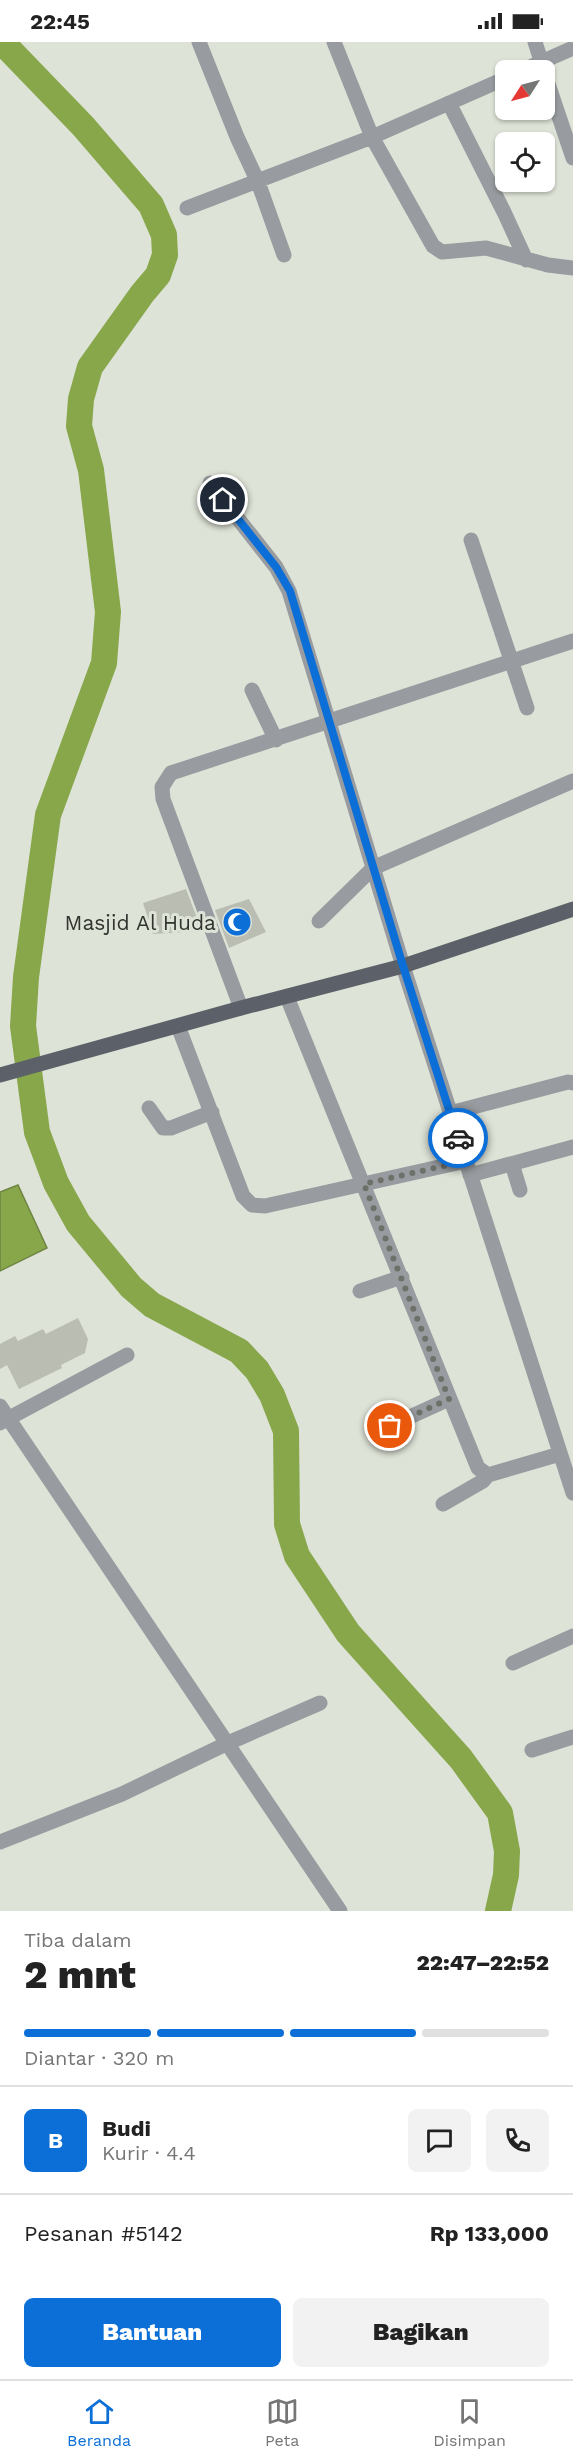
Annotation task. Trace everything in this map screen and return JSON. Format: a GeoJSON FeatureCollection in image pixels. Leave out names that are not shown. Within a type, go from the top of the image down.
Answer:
{"type":"FeatureCollection","features":[{"type":"Feature","properties":{"kind":"main road"},"geometry":{"type":"LineString","coordinates":[[0,1076],[241,1008],[403,966],[573,909]]}},
{"type":"Feature","properties":{"kind":"street"},"geometry":{"type":"LineString","coordinates":[[199,42],[237,137],[258,182],[284,255]]}},
{"type":"Feature","properties":{"kind":"street"},"geometry":{"type":"LineString","coordinates":[[334,42],[372,137],[426,237],[437,250],[449,252],[486,248],[526,260],[573,268]]}},
{"type":"Feature","properties":{"kind":"street"},"geometry":{"type":"LineString","coordinates":[[534,42],[540,60]]}},
{"type":"Feature","properties":{"kind":"street"},"geometry":{"type":"LineString","coordinates":[[555,60],[573,48]]}},
{"type":"Feature","properties":{"kind":"street"},"geometry":{"type":"LineString","coordinates":[[187,208],[372,137],[495,83]]}},
{"type":"Feature","properties":{"kind":"street"},"geometry":{"type":"LineString","coordinates":[[449,103],[526,260]]}},
{"type":"Feature","properties":{"kind":"street"},"geometry":{"type":"LineString","coordinates":[[555,104],[573,158]]}},
{"type":"Feature","properties":{"kind":"street"},"geometry":{"type":"LineString","coordinates":[[210,483],[283,578],[295,608],[403,966],[573,1493]]}},
{"type":"Feature","properties":{"kind":"street"},"geometry":{"type":"LineString","coordinates":[[471,540],[527,708]]}},
{"type":"Feature","properties":{"kind":"street"},"geometry":{"type":"LineString","coordinates":[[241,1008],[163,799],[162,787],[171,773],[573,641]]}},
{"type":"Feature","properties":{"kind":"street"},"geometry":{"type":"LineString","coordinates":[[252,690],[276,740]]}},
{"type":"Feature","properties":{"kind":"street"},"geometry":{"type":"LineString","coordinates":[[319,921],[373,868],[573,781]]}},
{"type":"Feature","properties":{"kind":"street"},"geometry":{"type":"LineString","coordinates":[[287,997],[478,1468],[489,1475]]}},
{"type":"Feature","properties":{"kind":"street"},"geometry":{"type":"LineString","coordinates":[[178,1026],[243,1196],[252,1205],[265,1206],[364,1184],[468,1168],[512,1164],[573,1147]]}},
{"type":"Feature","properties":{"kind":"street"},"geometry":{"type":"LineString","coordinates":[[450,1113],[568,1082],[573,1083]]}},
{"type":"Feature","properties":{"kind":"street"},"geometry":{"type":"LineString","coordinates":[[149,1108],[163,1128],[171,1128],[212,1112]]}},
{"type":"Feature","properties":{"kind":"street"},"geometry":{"type":"LineString","coordinates":[[512,1164],[520,1190]]}},
{"type":"Feature","properties":{"kind":"street"},"geometry":{"type":"LineString","coordinates":[[360,1291],[402,1277]]}},
{"type":"Feature","properties":{"kind":"street"},"geometry":{"type":"LineString","coordinates":[[127,1355],[3,1416],[228,1743],[340,1911]]}},
{"type":"Feature","properties":{"kind":"street"},"geometry":{"type":"LineString","coordinates":[[390,1426],[449,1399]]}},
{"type":"Feature","properties":{"kind":"street"},"geometry":{"type":"LineString","coordinates":[[443,1504],[483,1482],[489,1475],[560,1454]]}},
{"type":"Feature","properties":{"kind":"street"},"geometry":{"type":"LineString","coordinates":[[513,1663],[573,1636]]}},
{"type":"Feature","properties":{"kind":"street"},"geometry":{"type":"LineString","coordinates":[[0,1842],[122,1794],[228,1743],[320,1703]]}},
{"type":"Feature","properties":{"kind":"street"},"geometry":{"type":"LineString","coordinates":[[532,1750],[573,1737]]}},
{"type":"Feature","properties":{"kind":"shaded area"},"geometry":{"type":"Polygon","coordinates":[[[18,1185],[47,1248],[0,1271],[0,1192],[18,1185]]]}},
{"type":"Feature","properties":{"kind":"building"},"geometry":{"type":"Polygon","coordinates":[[[186,889],[202,931],[153,934],[143,903],[186,889]]]}},
{"type":"Feature","properties":{"kind":"building","name":"Masjid Al Huda"},"geometry":{"type":"Polygon","coordinates":[[[249,899],[266,932],[229,948],[215,910],[249,899]]]}},
{"type":"Feature","properties":{"kind":"building"},"geometry":{"type":"Polygon","coordinates":[[[78,1318],[88,1339],[85,1353],[61,1365],[62,1368],[19,1389],[7,1365],[0,1369],[0,1344],[15,1336],[18,1341],[43,1329],[46,1334],[78,1318]]]}},
{"type":"Feature","properties":{"kind":"waterway"},"geometry":{"type":"LineString","coordinates":[[2,42],[83,126],[151,205],[164,235],[165,255],[158,275],[90,367],[81,399],[79,426],[91,470],[108,612],[104,663],[48,815],[26,977],[23,1026],[37,1132],[56,1183],[78,1223],[131,1287],[152,1305],[239,1351],[257,1370],[272,1395],[286,1431],[287,1524],[297,1556],[348,1633],[461,1759],[500,1813],[507,1851],[506,1875],[498,1911]]}},
{"type":"Feature","properties":{"kind":"way so far"},"geometry":{"type":"LineString","coordinates":[[390,1426],[449,1399],[364,1184],[466,1161],[458,1138]]}},
{"type":"Feature","properties":{"kind":"place","name":"Masjid Al Huda"},"geometry":{"type":"Point","coordinates":[237,922]}},
{"type":"Feature","properties":{"kind":"route"},"geometry":{"type":"LineString","coordinates":[[223,500],[276,567],[290,591],[328,722],[458,1138]]}}]}
